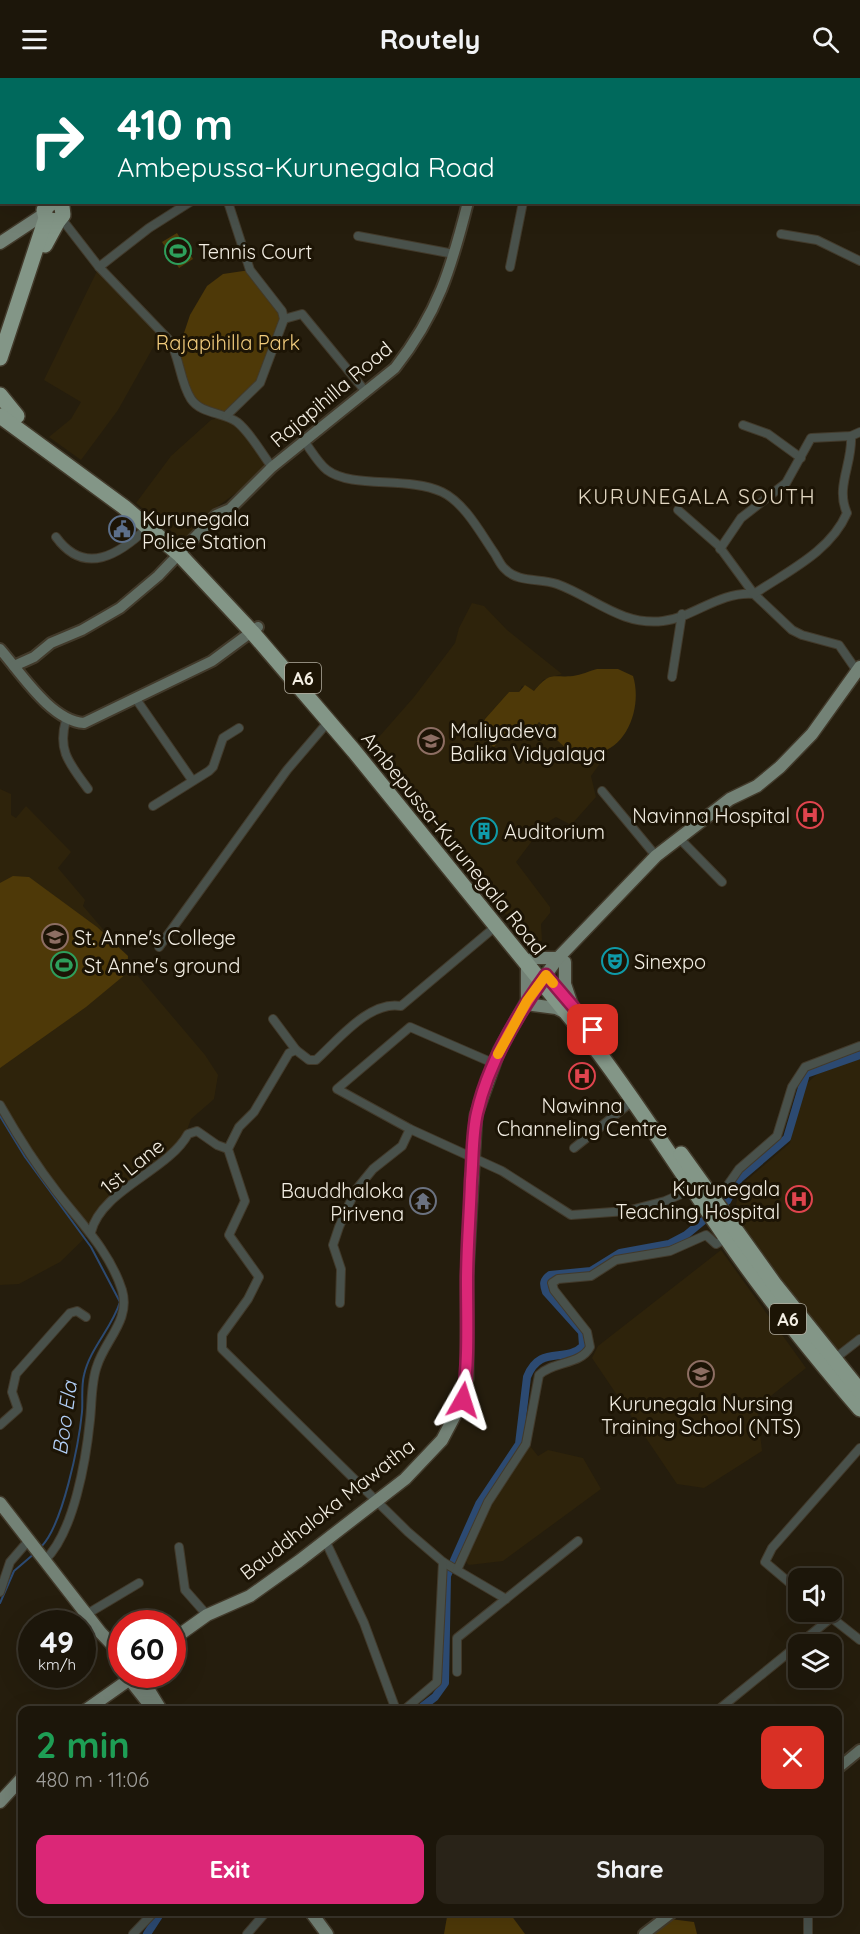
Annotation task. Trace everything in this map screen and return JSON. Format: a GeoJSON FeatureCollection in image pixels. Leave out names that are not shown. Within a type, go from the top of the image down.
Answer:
{"type":"FeatureCollection","features":[{"type":"Feature","properties":{"kind":"highway"},"geometry":{"type":"LineString","coordinates":[[0,358],[30,272],[55,210]]}},
{"type":"Feature","properties":{"kind":"highway"},"geometry":{"type":"LineString","coordinates":[[0,395],[8,419]]}},
{"type":"Feature","properties":{"kind":"highway","name":"Ambepussa-Kurunegala Road"},"geometry":{"type":"LineString","coordinates":[[0,405],[8,419],[182,551]]}},
{"type":"Feature","properties":{"kind":"highway","name":"Ambepussa-Kurunegala Road"},"geometry":{"type":"LineString","coordinates":[[8,419],[129,501],[182,551],[385,775],[546,982],[642,1094],[687,1162],[725,1228],[829,1364],[860,1409]]}},
{"type":"Feature","properties":{"kind":"highway","name":"Ambepussa-Kurunegala Road"},"geometry":{"type":"LineString","coordinates":[[255,630],[495,927],[530,962]]}},
{"type":"Feature","properties":{"kind":"highway","name":"Ambepussa-Kurunegala Road"},"geometry":{"type":"LineString","coordinates":[[569,1009],[635,1100],[693,1189],[710,1203]]}},
{"type":"Feature","properties":{"kind":"highway","name":"Ambepussa-Kurunegala Road"},"geometry":{"type":"LineString","coordinates":[[829,1364],[860,1390]]}},
{"type":"Feature","properties":{"kind":"main road"},"geometry":{"type":"LineString","coordinates":[[0,243],[55,210]]}},
{"type":"Feature","properties":{"kind":"main road","name":"Bauddhaloka Mawatha"},"geometry":{"type":"LineString","coordinates":[[186,1630],[207,1615],[250,1596],[377,1501],[429,1456],[442,1440],[463,1400],[466,1379],[467,1276],[476,1115],[494,1063],[522,1015],[571,947],[656,856],[730,799],[757,786],[780,767],[812,734],[858,669]]}},
{"type":"Feature","properties":{"kind":"main road"},"geometry":{"type":"LineString","coordinates":[[562,960],[569,1009],[530,1003],[530,962],[562,960]]}},
{"type":"Feature","properties":{"kind":"main road"},"geometry":{"type":"LineString","coordinates":[[0,1503],[84,1610]]}},
{"type":"Feature","properties":{"kind":"main road"},"geometry":{"type":"LineString","coordinates":[[96,1626],[108,1645]]}},
{"type":"Feature","properties":{"kind":"main road"},"geometry":{"type":"LineString","coordinates":[[101,1633],[108,1640]]}},
{"type":"Feature","properties":{"kind":"main road"},"geometry":{"type":"LineString","coordinates":[[90,1706],[114,1688]]}},
{"type":"Feature","properties":{"kind":"main road"},"geometry":{"type":"LineString","coordinates":[[142,1688],[156,1706]]}},
{"type":"Feature","properties":{"kind":"main road"},"geometry":{"type":"LineString","coordinates":[[0,1802],[18,1782]]}},
{"type":"Feature","properties":{"kind":"main road"},"geometry":{"type":"LineString","coordinates":[[314,1916],[327,1934]]}},
{"type":"Feature","properties":{"kind":"street"},"geometry":{"type":"LineString","coordinates":[[99,267],[149,228],[187,204]]}},
{"type":"Feature","properties":{"kind":"street"},"geometry":{"type":"LineString","coordinates":[[226,416],[260,383],[284,319],[282,311],[250,270],[229,204]]}},
{"type":"Feature","properties":{"kind":"street","name":"Rajapihilla Road"},"geometry":{"type":"LineString","coordinates":[[14,666],[34,657],[51,643],[82,630],[120,608],[182,551],[216,515],[230,509],[272,467],[395,368],[410,349],[442,293],[467,204]]}},
{"type":"Feature","properties":{"kind":"street"},"geometry":{"type":"LineString","coordinates":[[510,267],[523,204]]}},
{"type":"Feature","properties":{"kind":"street"},"geometry":{"type":"LineString","coordinates":[[55,210],[99,267],[170,341],[177,354],[191,398],[206,410],[226,416],[238,423],[272,467]]}},
{"type":"Feature","properties":{"kind":"street"},"geometry":{"type":"LineString","coordinates":[[781,234],[817,240],[860,261]]}},
{"type":"Feature","properties":{"kind":"street"},"geometry":{"type":"LineString","coordinates":[[358,236],[454,254]]}},
{"type":"Feature","properties":{"kind":"street"},"geometry":{"type":"LineString","coordinates":[[284,319],[302,314],[366,393]]}},
{"type":"Feature","properties":{"kind":"street"},"geometry":{"type":"LineString","coordinates":[[743,425],[768,434],[801,458]]}},
{"type":"Feature","properties":{"kind":"street"},"geometry":{"type":"LineString","coordinates":[[720,549],[741,518],[786,483],[811,438],[850,436],[860,432]]}},
{"type":"Feature","properties":{"kind":"street"},"geometry":{"type":"LineString","coordinates":[[304,441],[325,469],[339,477],[364,481],[398,481],[441,492],[455,501],[481,533],[504,569],[520,578],[558,584],[615,614],[663,621],[735,595],[754,594],[828,543],[841,526],[847,513],[842,503],[841,490],[851,445],[850,436]]}},
{"type":"Feature","properties":{"kind":"street"},"geometry":{"type":"LineString","coordinates":[[678,510],[699,526],[720,549],[754,594],[792,630],[839,645],[858,669]]}},
{"type":"Feature","properties":{"kind":"street"},"geometry":{"type":"LineString","coordinates":[[56,537],[64,549],[87,560],[107,556],[130,545],[148,527]]}},
{"type":"Feature","properties":{"kind":"street"},"geometry":{"type":"LineString","coordinates":[[672,677],[682,614]]}},
{"type":"Feature","properties":{"kind":"street"},"geometry":{"type":"LineString","coordinates":[[0,649],[46,702],[66,720],[84,723],[212,661],[255,630]]}},
{"type":"Feature","properties":{"kind":"street"},"geometry":{"type":"LineString","coordinates":[[136,699],[192,780]]}},
{"type":"Feature","properties":{"kind":"street"},"geometry":{"type":"LineString","coordinates":[[66,720],[61,735],[65,755],[88,789]]}},
{"type":"Feature","properties":{"kind":"street"},"geometry":{"type":"LineString","coordinates":[[159,947],[287,770],[328,722]]}},
{"type":"Feature","properties":{"kind":"street"},"geometry":{"type":"LineString","coordinates":[[153,806],[213,766],[219,743],[239,728]]}},
{"type":"Feature","properties":{"kind":"street"},"geometry":{"type":"LineString","coordinates":[[602,791],[656,856]]}},
{"type":"Feature","properties":{"kind":"street"},"geometry":{"type":"LineString","coordinates":[[679,838],[722,882]]}},
{"type":"Feature","properties":{"kind":"street"},"geometry":{"type":"LineString","coordinates":[[273,1019],[296,1050],[309,1060],[316,1060],[374,1008],[388,1004],[401,1006],[495,927]]}},
{"type":"Feature","properties":{"kind":"street"},"geometry":{"type":"LineString","coordinates":[[494,1063],[410,1027],[339,1085],[338,1089],[410,1129],[502,1171],[572,1215],[627,1211],[693,1189]]}},
{"type":"Feature","properties":{"kind":"street"},"geometry":{"type":"LineString","coordinates":[[710,1203],[726,1189],[739,1169],[777,1136],[792,1087],[805,1067],[860,1046]]}},
{"type":"Feature","properties":{"kind":"street"},"geometry":{"type":"LineString","coordinates":[[296,1050],[289,1053],[254,1112],[239,1127],[228,1149],[245,1201],[229,1235],[258,1277],[248,1299],[222,1335],[222,1349],[377,1501],[443,1562],[506,1599]]}},
{"type":"Feature","properties":{"kind":"street"},"geometry":{"type":"LineString","coordinates":[[574,1148],[635,1100]]}},
{"type":"Feature","properties":{"kind":"street"},"geometry":{"type":"LineString","coordinates":[[0,1105],[15,1133],[56,1191],[91,1232],[123,1291],[121,1322],[97,1365],[85,1451],[67,1524],[56,1550],[43,1558]]}},
{"type":"Feature","properties":{"kind":"street"},"geometry":{"type":"LineString","coordinates":[[340,1303],[341,1269],[333,1245],[339,1227],[355,1191],[373,1169],[402,1146],[410,1129]]}},
{"type":"Feature","properties":{"kind":"street","name":"1st Lane"},"geometry":{"type":"LineString","coordinates":[[91,1232],[92,1224],[110,1203],[181,1147],[188,1134],[197,1131],[217,1145],[228,1149]]}},
{"type":"Feature","properties":{"kind":"street"},"geometry":{"type":"LineString","coordinates":[[457,1570],[488,1502],[526,1444],[531,1428],[539,1375],[549,1366],[584,1356],[590,1347],[587,1332],[554,1290],[552,1283],[558,1279],[591,1276],[616,1260],[670,1251],[706,1235],[716,1244],[725,1228]]}},
{"type":"Feature","properties":{"kind":"street"},"geometry":{"type":"LineString","coordinates":[[0,1425],[18,1408],[12,1392],[16,1374],[70,1313],[77,1311],[86,1317]]}},
{"type":"Feature","properties":{"kind":"street"},"geometry":{"type":"LineString","coordinates":[[829,1364],[860,1338]]}},
{"type":"Feature","properties":{"kind":"street"},"geometry":{"type":"LineString","coordinates":[[788,1582],[765,1562],[772,1548],[860,1448]]}},
{"type":"Feature","properties":{"kind":"street"},"geometry":{"type":"LineString","coordinates":[[0,1592],[10,1562],[29,1540]]}},
{"type":"Feature","properties":{"kind":"street"},"geometry":{"type":"LineString","coordinates":[[325,1540],[364,1623],[395,1706]]}},
{"type":"Feature","properties":{"kind":"street"},"geometry":{"type":"LineString","coordinates":[[457,1672],[457,1638],[578,1541]]}},
{"type":"Feature","properties":{"kind":"street"},"geometry":{"type":"LineString","coordinates":[[180,1547],[185,1590],[207,1615]]}},
{"type":"Feature","properties":{"kind":"street"},"geometry":{"type":"LineString","coordinates":[[409,1706],[437,1682],[443,1562]]}},
{"type":"Feature","properties":{"kind":"street"},"geometry":{"type":"LineString","coordinates":[[94,1610],[139,1583]]}},
{"type":"Feature","properties":{"kind":"street"},"geometry":{"type":"LineString","coordinates":[[811,1634],[826,1622]]}},
{"type":"Feature","properties":{"kind":"street"},"geometry":{"type":"LineString","coordinates":[[836,1622],[860,1640]]}},
{"type":"Feature","properties":{"kind":"street"},"geometry":{"type":"LineString","coordinates":[[723,1706],[788,1652]]}},
{"type":"Feature","properties":{"kind":"street"},"geometry":{"type":"LineString","coordinates":[[842,1765],[860,1750]]}},
{"type":"Feature","properties":{"kind":"street"},"geometry":{"type":"LineString","coordinates":[[133,1934],[150,1916]]}},
{"type":"Feature","properties":{"kind":"street"},"geometry":{"type":"LineString","coordinates":[[248,1934],[263,1916]]}},
{"type":"Feature","properties":{"kind":"street"},"geometry":{"type":"LineString","coordinates":[[644,1934],[667,1916]]}},
{"type":"Feature","properties":{"kind":"street"},"geometry":{"type":"LineString","coordinates":[[808,1916],[808,1934]]}},
{"type":"Feature","properties":{"kind":"shaded area"},"geometry":{"type":"Polygon","coordinates":[[[99,267],[158,329],[155,344],[118,410],[81,460],[49,437],[71,419],[81,402],[44,380],[99,267]]]}},
{"type":"Feature","properties":{"kind":"shaded area"},"geometry":{"type":"Polygon","coordinates":[[[226,416],[238,423],[272,467],[218,506],[184,541],[136,503],[171,456],[211,420],[226,416]]]}},
{"type":"Feature","properties":{"kind":"shaded area","name":"Maliyadeva Balika Vidyalaya"},"geometry":{"type":"Polygon","coordinates":[[[472,603],[484,606],[507,630],[562,674],[543,680],[534,691],[522,686],[519,692],[509,692],[485,719],[479,735],[494,747],[510,730],[519,732],[539,722],[557,737],[590,755],[609,751],[591,776],[596,797],[571,825],[556,817],[545,824],[516,862],[550,907],[550,913],[541,924],[542,940],[533,950],[483,885],[391,777],[371,746],[414,697],[455,643],[459,628],[472,603]]]}},
{"type":"Feature","properties":{"kind":"shaded area"},"geometry":{"type":"Polygon","coordinates":[[[0,789],[11,794],[11,815],[16,818],[26,806],[71,852],[58,868],[85,900],[83,906],[137,969],[131,974],[138,976],[205,1055],[218,1075],[214,1099],[191,1119],[181,1147],[110,1203],[91,1232],[60,1262],[19,1284],[0,1285],[0,789]]]}},
{"type":"Feature","properties":{"kind":"shaded area","name":"Kurunegala Teaching Hospital"},"geometry":{"type":"Polygon","coordinates":[[[860,1057],[860,1334],[833,1353],[734,1212],[741,1185],[790,1143],[804,1086],[824,1068],[860,1057]]]}},
{"type":"Feature","properties":{"kind":"shaded area","name":"Kurunegala Nursing Training School (NTS)"},"geometry":{"type":"Polygon","coordinates":[[[721,1250],[806,1368],[757,1407],[762,1451],[704,1488],[677,1484],[592,1358],[598,1346],[721,1250]]]}},
{"type":"Feature","properties":{"kind":"shaded area"},"geometry":{"type":"Polygon","coordinates":[[[530,1446],[538,1456],[548,1450],[583,1458],[601,1489],[503,1561],[469,1565],[466,1562],[493,1503],[530,1446]]]}},
{"type":"Feature","properties":{"kind":"green space","name":"Tennis Court"},"geometry":{"type":"Polygon","coordinates":[[[177,233],[193,259],[179,268],[162,242],[177,233]]]}},
{"type":"Feature","properties":{"kind":"green space","name":"Rajapihilla Park"},"geometry":{"type":"Polygon","coordinates":[[[250,270],[284,319],[260,383],[226,416],[206,410],[191,398],[177,354],[190,315],[207,286],[223,274],[250,270]]]}},
{"type":"Feature","properties":{"kind":"green space"},"geometry":{"type":"Polygon","coordinates":[[[597,669],[618,669],[633,676],[635,687],[636,699],[630,722],[618,742],[609,749],[589,755],[575,754],[561,744],[539,722],[530,733],[509,730],[494,747],[479,735],[485,719],[509,692],[519,692],[525,685],[534,691],[548,678],[576,675],[597,669]]]}},
{"type":"Feature","properties":{"kind":"green space","name":"St Anne's ground"},"geometry":{"type":"Polygon","coordinates":[[[13,876],[29,877],[97,927],[128,956],[127,973],[86,1007],[0,1068],[0,883],[13,876]]]}},
{"type":"Feature","properties":{"kind":"green space"},"geometry":{"type":"Polygon","coordinates":[[[447,1916],[512,1916],[525,1934],[444,1934],[447,1916]]]}},
{"type":"Feature","properties":{"kind":"green space"},"geometry":{"type":"Polygon","coordinates":[[[670,1919],[694,1922],[697,1934],[651,1934],[670,1919]]]}},
{"type":"Feature","properties":{"kind":"waterway"},"geometry":{"type":"LineString","coordinates":[[423,1706],[435,1697],[445,1683],[447,1576],[479,1504],[519,1444],[527,1377],[532,1367],[546,1357],[568,1354],[583,1346],[582,1332],[546,1292],[545,1280],[550,1275],[591,1271],[620,1253],[669,1244],[686,1235],[727,1201],[739,1179],[787,1138],[806,1074],[860,1055]]}},
{"type":"Feature","properties":{"kind":"waterway","name":"Boo Ela"},"geometry":{"type":"LineString","coordinates":[[0,1116],[25,1157],[91,1247],[120,1302],[87,1365],[84,1375],[80,1426],[69,1483],[56,1521],[41,1547]]}},
{"type":"Feature","properties":{"kind":"waterway","name":"Boo Ela"},"geometry":{"type":"LineString","coordinates":[[0,1603],[14,1571],[35,1553]]}},
{"type":"Feature","properties":{"kind":"waterway"},"geometry":{"type":"LineString","coordinates":[[147,1934],[159,1916]]}},
{"type":"Feature","properties":{"kind":"slow traffic"},"geometry":{"type":"LineString","coordinates":[[498,1054],[522,1015],[527,1001],[546,975],[553,983]]}},
{"type":"Feature","properties":{"kind":"place","name":"Tennis Court"},"geometry":{"type":"Point","coordinates":[178,251]}},
{"type":"Feature","properties":{"kind":"place","name":"Kurunegala Police Station"},"geometry":{"type":"Point","coordinates":[122,529]}},
{"type":"Feature","properties":{"kind":"place","name":"Maliyadeva Balika Vidyalaya"},"geometry":{"type":"Point","coordinates":[431,741]}},
{"type":"Feature","properties":{"kind":"place","name":"Navinna Hospital"},"geometry":{"type":"Point","coordinates":[810,815]}},
{"type":"Feature","properties":{"kind":"place","name":"Auditorium"},"geometry":{"type":"Point","coordinates":[484,831]}},
{"type":"Feature","properties":{"kind":"place","name":"St. Anne's College"},"geometry":{"type":"Point","coordinates":[55,937]}},
{"type":"Feature","properties":{"kind":"place","name":"Sinexpo"},"geometry":{"type":"Point","coordinates":[615,961]}},
{"type":"Feature","properties":{"kind":"place","name":"St Anne's ground"},"geometry":{"type":"Point","coordinates":[64,965]}},
{"type":"Feature","properties":{"kind":"place","name":"Nawinna Channeling Centre"},"geometry":{"type":"Point","coordinates":[582,1076]}},
{"type":"Feature","properties":{"kind":"place","name":"Kurunegala Teaching Hospital"},"geometry":{"type":"Point","coordinates":[799,1199]}},
{"type":"Feature","properties":{"kind":"place","name":"Bauddhaloka Pirivena"},"geometry":{"type":"Point","coordinates":[423,1201]}},
{"type":"Feature","properties":{"kind":"place","name":"Kurunegala Nursing Training School (NTS)"},"geometry":{"type":"Point","coordinates":[701,1374]}},
{"type":"Feature","properties":{"kind":"district","name":"KURUNEGALA SOUTH"},"geometry":{"type":"Point","coordinates":[697,496]}},
{"type":"Feature","properties":{"kind":"route"},"geometry":{"type":"LineString","coordinates":[[463,1400],[466,1379],[467,1276],[473,1159],[476,1115],[484,1087],[499,1051],[522,1015],[527,1001],[546,975],[593,1030]]}}]}
